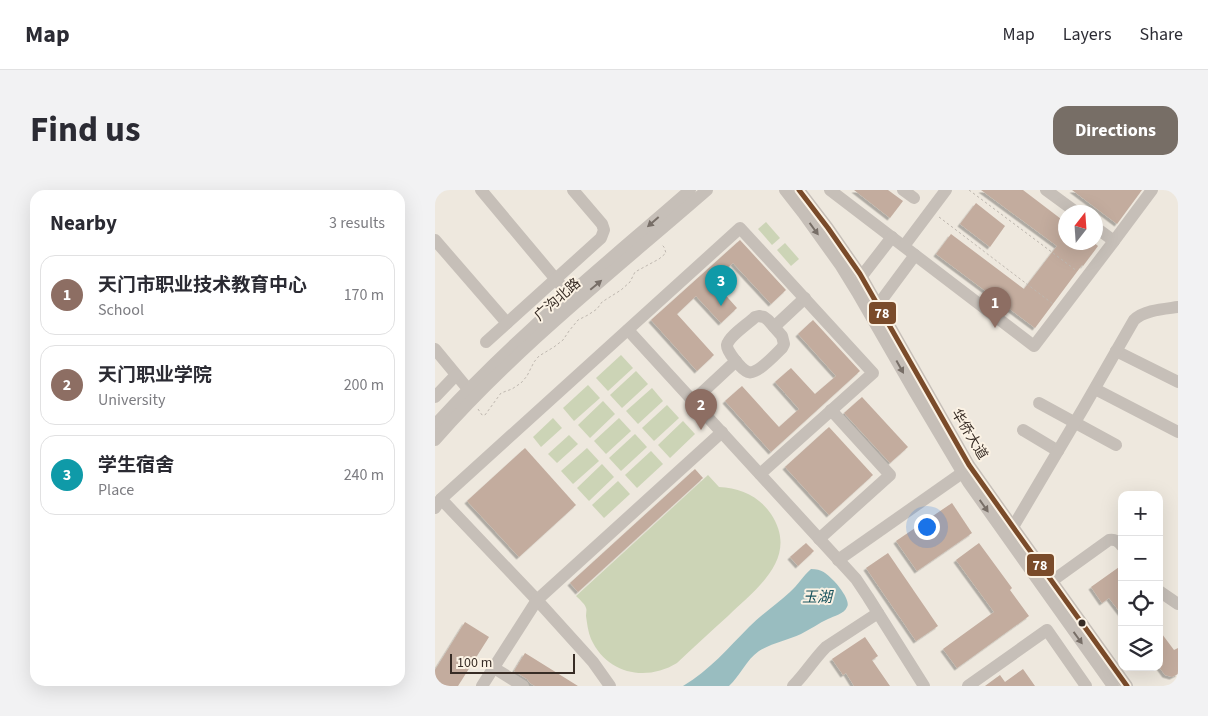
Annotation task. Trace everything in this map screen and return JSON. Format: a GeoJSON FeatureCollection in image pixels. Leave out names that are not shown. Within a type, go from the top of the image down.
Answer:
{"type":"FeatureCollection","features":[{"type":"Feature","properties":{"kind":"street"},"geometry":{"type":"LineString","coordinates":[[481,190],[573,299]]}},
{"type":"Feature","properties":{"kind":"street"},"geometry":{"type":"LineString","coordinates":[[486,342],[601,238],[604,230],[602,224],[573,190]]}},
{"type":"Feature","properties":{"kind":"street","name":"广沟北路"},"geometry":{"type":"LineString","coordinates":[[435,425],[529,344],[573,299],[690,190]]}},
{"type":"Feature","properties":{"kind":"street","name":"广沟北路"},"geometry":{"type":"LineString","coordinates":[[573,299],[654,236],[707,190]]}},
{"type":"Feature","properties":{"kind":"street","name":"华侨大道"},"geometry":{"type":"LineString","coordinates":[[785,190],[825,243],[857,292],[962,473],[1113,686]]}},
{"type":"Feature","properties":{"kind":"street","name":"华侨大道"},"geometry":{"type":"LineString","coordinates":[[799,190],[828,228],[861,277],[969,465],[1127,686]]}},
{"type":"Feature","properties":{"kind":"street"},"geometry":{"type":"LineString","coordinates":[[830,190],[1034,346],[1152,190]]}},
{"type":"Feature","properties":{"kind":"street"},"geometry":{"type":"LineString","coordinates":[[903,190],[914,198]]}},
{"type":"Feature","properties":{"kind":"street"},"geometry":{"type":"LineString","coordinates":[[904,246],[946,190]]}},
{"type":"Feature","properties":{"kind":"street"},"geometry":{"type":"LineString","coordinates":[[1047,190],[1067,205]]}},
{"type":"Feature","properties":{"kind":"street"},"geometry":{"type":"LineString","coordinates":[[610,686],[593,662],[537,600],[438,504],[740,228],[873,373],[760,474]]}},
{"type":"Feature","properties":{"kind":"street"},"geometry":{"type":"LineString","coordinates":[[1103,233],[1114,241]]}},
{"type":"Feature","properties":{"kind":"street"},"geometry":{"type":"LineString","coordinates":[[861,277],[892,237]]}},
{"type":"Feature","properties":{"kind":"street"},"geometry":{"type":"LineString","coordinates":[[435,240],[507,324]]}},
{"type":"Feature","properties":{"kind":"street"},"geometry":{"type":"LineString","coordinates":[[878,305],[915,255]]}},
{"type":"Feature","properties":{"kind":"street"},"geometry":{"type":"LineString","coordinates":[[774,327],[805,298]]}},
{"type":"Feature","properties":{"kind":"street"},"geometry":{"type":"LineString","coordinates":[[1013,527],[1134,320],[1144,314],[1178,306]]}},
{"type":"Feature","properties":{"kind":"street"},"geometry":{"type":"LineString","coordinates":[[764,317],[774,327],[782,336],[784,344],[757,371],[749,373],[745,371],[727,351],[726,347],[730,339],[755,318],[764,317]]}},
{"type":"Feature","properties":{"kind":"street"},"geometry":{"type":"LineString","coordinates":[[628,330],[856,579],[924,686]]}},
{"type":"Feature","properties":{"kind":"street"},"geometry":{"type":"LineString","coordinates":[[435,350],[470,395]]}},
{"type":"Feature","properties":{"kind":"street"},"geometry":{"type":"LineString","coordinates":[[1116,351],[1178,382]]}},
{"type":"Feature","properties":{"kind":"street"},"geometry":{"type":"LineString","coordinates":[[693,401],[736,361]]}},
{"type":"Feature","properties":{"kind":"street"},"geometry":{"type":"LineString","coordinates":[[435,397],[455,375]]}},
{"type":"Feature","properties":{"kind":"street"},"geometry":{"type":"LineString","coordinates":[[1095,389],[1178,432]]}},
{"type":"Feature","properties":{"kind":"street","name":"广沟北路"},"geometry":{"type":"LineString","coordinates":[[435,440],[470,395]]}},
{"type":"Feature","properties":{"kind":"street"},"geometry":{"type":"LineString","coordinates":[[1039,403],[1115,445]]}},
{"type":"Feature","properties":{"kind":"street"},"geometry":{"type":"LineString","coordinates":[[819,539],[890,475],[831,410]]}},
{"type":"Feature","properties":{"kind":"street"},"geometry":{"type":"LineString","coordinates":[[1023,430],[1058,451]]}},
{"type":"Feature","properties":{"kind":"street"},"geometry":{"type":"LineString","coordinates":[[482,686],[537,600],[722,432]]}},
{"type":"Feature","properties":{"kind":"street"},"geometry":{"type":"LineString","coordinates":[[838,560],[962,473]]}},
{"type":"Feature","properties":{"kind":"street"},"geometry":{"type":"LineString","coordinates":[[1052,581],[1105,542],[1113,539],[1118,542]]}},
{"type":"Feature","properties":{"kind":"street"},"geometry":{"type":"LineString","coordinates":[[1163,589],[1178,595]]}},
{"type":"Feature","properties":{"kind":"street"},"geometry":{"type":"LineString","coordinates":[[1163,590],[1178,604]]}},
{"type":"Feature","properties":{"kind":"street"},"geometry":{"type":"LineString","coordinates":[[793,686],[819,654],[878,613]]}},
{"type":"Feature","properties":{"kind":"street"},"geometry":{"type":"LineString","coordinates":[[968,686],[1047,630],[1086,686]]}},
{"type":"Feature","properties":{"kind":"street"},"geometry":{"type":"LineString","coordinates":[[494,668],[523,686]]}},
{"type":"Feature","properties":{"kind":"path"},"geometry":{"type":"LineString","coordinates":[[969,190],[1086,278]]}},
{"type":"Feature","properties":{"kind":"path"},"geometry":{"type":"LineString","coordinates":[[930,211],[1061,310]]}},
{"type":"Feature","properties":{"kind":"path"},"geometry":{"type":"LineString","coordinates":[[470,395],[483,415],[485,415],[501,393],[521,383],[539,356],[563,340],[578,320],[597,309],[602,302],[621,290],[630,282],[635,272],[666,253],[664,247],[654,236]]}},
{"type":"Feature","properties":{"kind":"green space"},"geometry":{"type":"Polygon","coordinates":[[[766,222],[780,238],[772,245],[758,229],[766,222]]]}},
{"type":"Feature","properties":{"kind":"green space"},"geometry":{"type":"Polygon","coordinates":[[[785,243],[799,259],[791,266],[777,250],[785,243]]]}},
{"type":"Feature","properties":{"kind":"green space"},"geometry":{"type":"Polygon","coordinates":[[[621,355],[633,368],[608,391],[596,378],[621,355]]]}},
{"type":"Feature","properties":{"kind":"green space"},"geometry":{"type":"Polygon","coordinates":[[[636,371],[648,384],[622,408],[610,395],[636,371]]]}},
{"type":"Feature","properties":{"kind":"green space"},"geometry":{"type":"Polygon","coordinates":[[[588,385],[600,398],[574,421],[563,408],[588,385]]]}},
{"type":"Feature","properties":{"kind":"green space"},"geometry":{"type":"Polygon","coordinates":[[[652,388],[663,401],[638,424],[626,411],[652,388]]]}},
{"type":"Feature","properties":{"kind":"green space"},"geometry":{"type":"Polygon","coordinates":[[[603,401],[615,414],[590,438],[578,425],[603,401]]]}},
{"type":"Feature","properties":{"kind":"green space"},"geometry":{"type":"Polygon","coordinates":[[[667,405],[679,418],[654,441],[642,428],[667,405]]]}},
{"type":"Feature","properties":{"kind":"green space"},"geometry":{"type":"Polygon","coordinates":[[[553,418],[562,428],[541,447],[533,437],[553,418]]]}},
{"type":"Feature","properties":{"kind":"green space"},"geometry":{"type":"Polygon","coordinates":[[[619,418],[631,431],[606,454],[594,441],[619,418]]]}},
{"type":"Feature","properties":{"kind":"green space"},"geometry":{"type":"Polygon","coordinates":[[[683,421],[695,434],[670,458],[658,445],[683,421]]]}},
{"type":"Feature","properties":{"kind":"green space"},"geometry":{"type":"Polygon","coordinates":[[[635,434],[647,447],[621,471],[609,458],[635,434]]]}},
{"type":"Feature","properties":{"kind":"green space"},"geometry":{"type":"Polygon","coordinates":[[[569,435],[578,444],[557,463],[548,454],[569,435]]]}},
{"type":"Feature","properties":{"kind":"green space"},"geometry":{"type":"Polygon","coordinates":[[[587,448],[599,461],[573,484],[561,471],[587,448]]]}},
{"type":"Feature","properties":{"kind":"green space"},"geometry":{"type":"Polygon","coordinates":[[[651,451],[663,464],[637,488],[625,475],[651,451]]]}},
{"type":"Feature","properties":{"kind":"green space"},"geometry":{"type":"Polygon","coordinates":[[[602,464],[614,477],[589,501],[577,488],[602,464]]]}},
{"type":"Feature","properties":{"kind":"green space"},"geometry":{"type":"Polygon","coordinates":[[[708,475],[719,487],[742,491],[761,502],[771,514],[779,530],[780,545],[778,558],[771,571],[751,595],[677,663],[665,669],[640,673],[617,667],[598,651],[591,639],[587,625],[586,609],[576,596],[708,475]]]}},
{"type":"Feature","properties":{"kind":"green space"},"geometry":{"type":"Polygon","coordinates":[[[618,481],[630,494],[604,518],[592,505],[618,481]]]}},
{"type":"Feature","properties":{"kind":"water","name":"玉湖"},"geometry":{"type":"Polygon","coordinates":[[[811,569],[824,572],[838,586],[848,604],[844,611],[801,634],[759,651],[750,659],[729,686],[683,686],[710,666],[754,622],[793,589],[811,569]]]}},
{"type":"Feature","properties":{"kind":"building"},"geometry":{"type":"Polygon","coordinates":[[[854,190],[888,190],[903,201],[890,218],[854,190]]]}},
{"type":"Feature","properties":{"kind":"building"},"geometry":{"type":"Polygon","coordinates":[[[981,190],[1023,190],[1058,217],[1058,250],[1095,250],[1035,328],[936,254],[951,234],[1024,289],[1057,246],[981,190]]]}},
{"type":"Feature","properties":{"kind":"building"},"geometry":{"type":"Polygon","coordinates":[[[1072,190],[1142,190],[1117,224],[1103,213],[1103,205],[1092,205],[1072,190]]]}},
{"type":"Feature","properties":{"kind":"building"},"geometry":{"type":"Polygon","coordinates":[[[976,203],[1005,226],[990,247],[960,224],[976,203]]]}},
{"type":"Feature","properties":{"kind":"building"},"geometry":{"type":"Polygon","coordinates":[[[740,240],[786,290],[771,304],[733,263],[713,281],[737,308],[721,323],[696,296],[677,314],[714,355],[697,371],[651,320],[740,240]]]}},
{"type":"Feature","properties":{"kind":"building"},"geometry":{"type":"Polygon","coordinates":[[[813,320],[860,371],[771,452],[725,401],[742,386],[779,427],[799,409],[775,382],[791,368],[815,394],[836,376],[798,334],[813,320]]]}},
{"type":"Feature","properties":{"kind":"building"},"geometry":{"type":"Polygon","coordinates":[[[862,397],[908,447],[890,463],[844,413],[862,397]]]}},
{"type":"Feature","properties":{"kind":"building"},"geometry":{"type":"Polygon","coordinates":[[[829,427],[873,475],[829,515],[785,467],[829,427]]]}},
{"type":"Feature","properties":{"kind":"building"},"geometry":{"type":"Polygon","coordinates":[[[525,448],[576,505],[519,557],[467,501],[525,448]]]}},
{"type":"Feature","properties":{"kind":"building"},"geometry":{"type":"Polygon","coordinates":[[[695,469],[703,478],[578,592],[570,583],[695,469]]]}},
{"type":"Feature","properties":{"kind":"building"},"geometry":{"type":"Polygon","coordinates":[[[952,503],[972,533],[917,571],[896,541],[952,503]]]}},
{"type":"Feature","properties":{"kind":"building"},"geometry":{"type":"Polygon","coordinates":[[[806,543],[814,551],[798,566],[790,557],[806,543]]]}},
{"type":"Feature","properties":{"kind":"building"},"geometry":{"type":"Polygon","coordinates":[[[979,543],[1012,588],[1010,590],[1029,616],[957,668],[943,649],[994,612],[956,560],[979,543]]]}},
{"type":"Feature","properties":{"kind":"building"},"geometry":{"type":"Polygon","coordinates":[[[888,553],[938,626],[916,641],[866,568],[888,553]]]}},
{"type":"Feature","properties":{"kind":"building"},"geometry":{"type":"Polygon","coordinates":[[[1118,568],[1118,610],[1109,598],[1102,603],[1091,587],[1118,568]]]}},
{"type":"Feature","properties":{"kind":"building"},"geometry":{"type":"Polygon","coordinates":[[[465,622],[489,637],[458,686],[435,686],[435,670],[465,622]]]}},
{"type":"Feature","properties":{"kind":"building"},"geometry":{"type":"Polygon","coordinates":[[[1163,635],[1174,650],[1178,648],[1178,674],[1172,677],[1165,675],[1162,671],[1163,635]]]}},
{"type":"Feature","properties":{"kind":"building"},"geometry":{"type":"Polygon","coordinates":[[[865,637],[878,656],[872,660],[890,686],[854,686],[846,673],[843,675],[832,659],[865,637]]]}},
{"type":"Feature","properties":{"kind":"building"},"geometry":{"type":"Polygon","coordinates":[[[525,653],[578,686],[535,686],[530,683],[514,671],[525,653]]]}},
{"type":"Feature","properties":{"kind":"building"},"geometry":{"type":"Polygon","coordinates":[[[1023,669],[1035,686],[985,686],[1000,675],[1005,682],[1023,669]]]}},
{"type":"Feature","properties":{"kind":"transit line","name":"78"},"geometry":{"type":"LineString","coordinates":[[799,190],[860,274],[969,465],[1127,686]]}},
{"type":"Feature","properties":{"kind":"place","name":"学生宿舍"},"geometry":{"type":"Point","coordinates":[721,306]}},
{"type":"Feature","properties":{"kind":"place","name":"天门市职业技术教育中心"},"geometry":{"type":"Point","coordinates":[995,328]}},
{"type":"Feature","properties":{"kind":"place","name":"天门职业学院"},"geometry":{"type":"Point","coordinates":[701,430]}}]}
